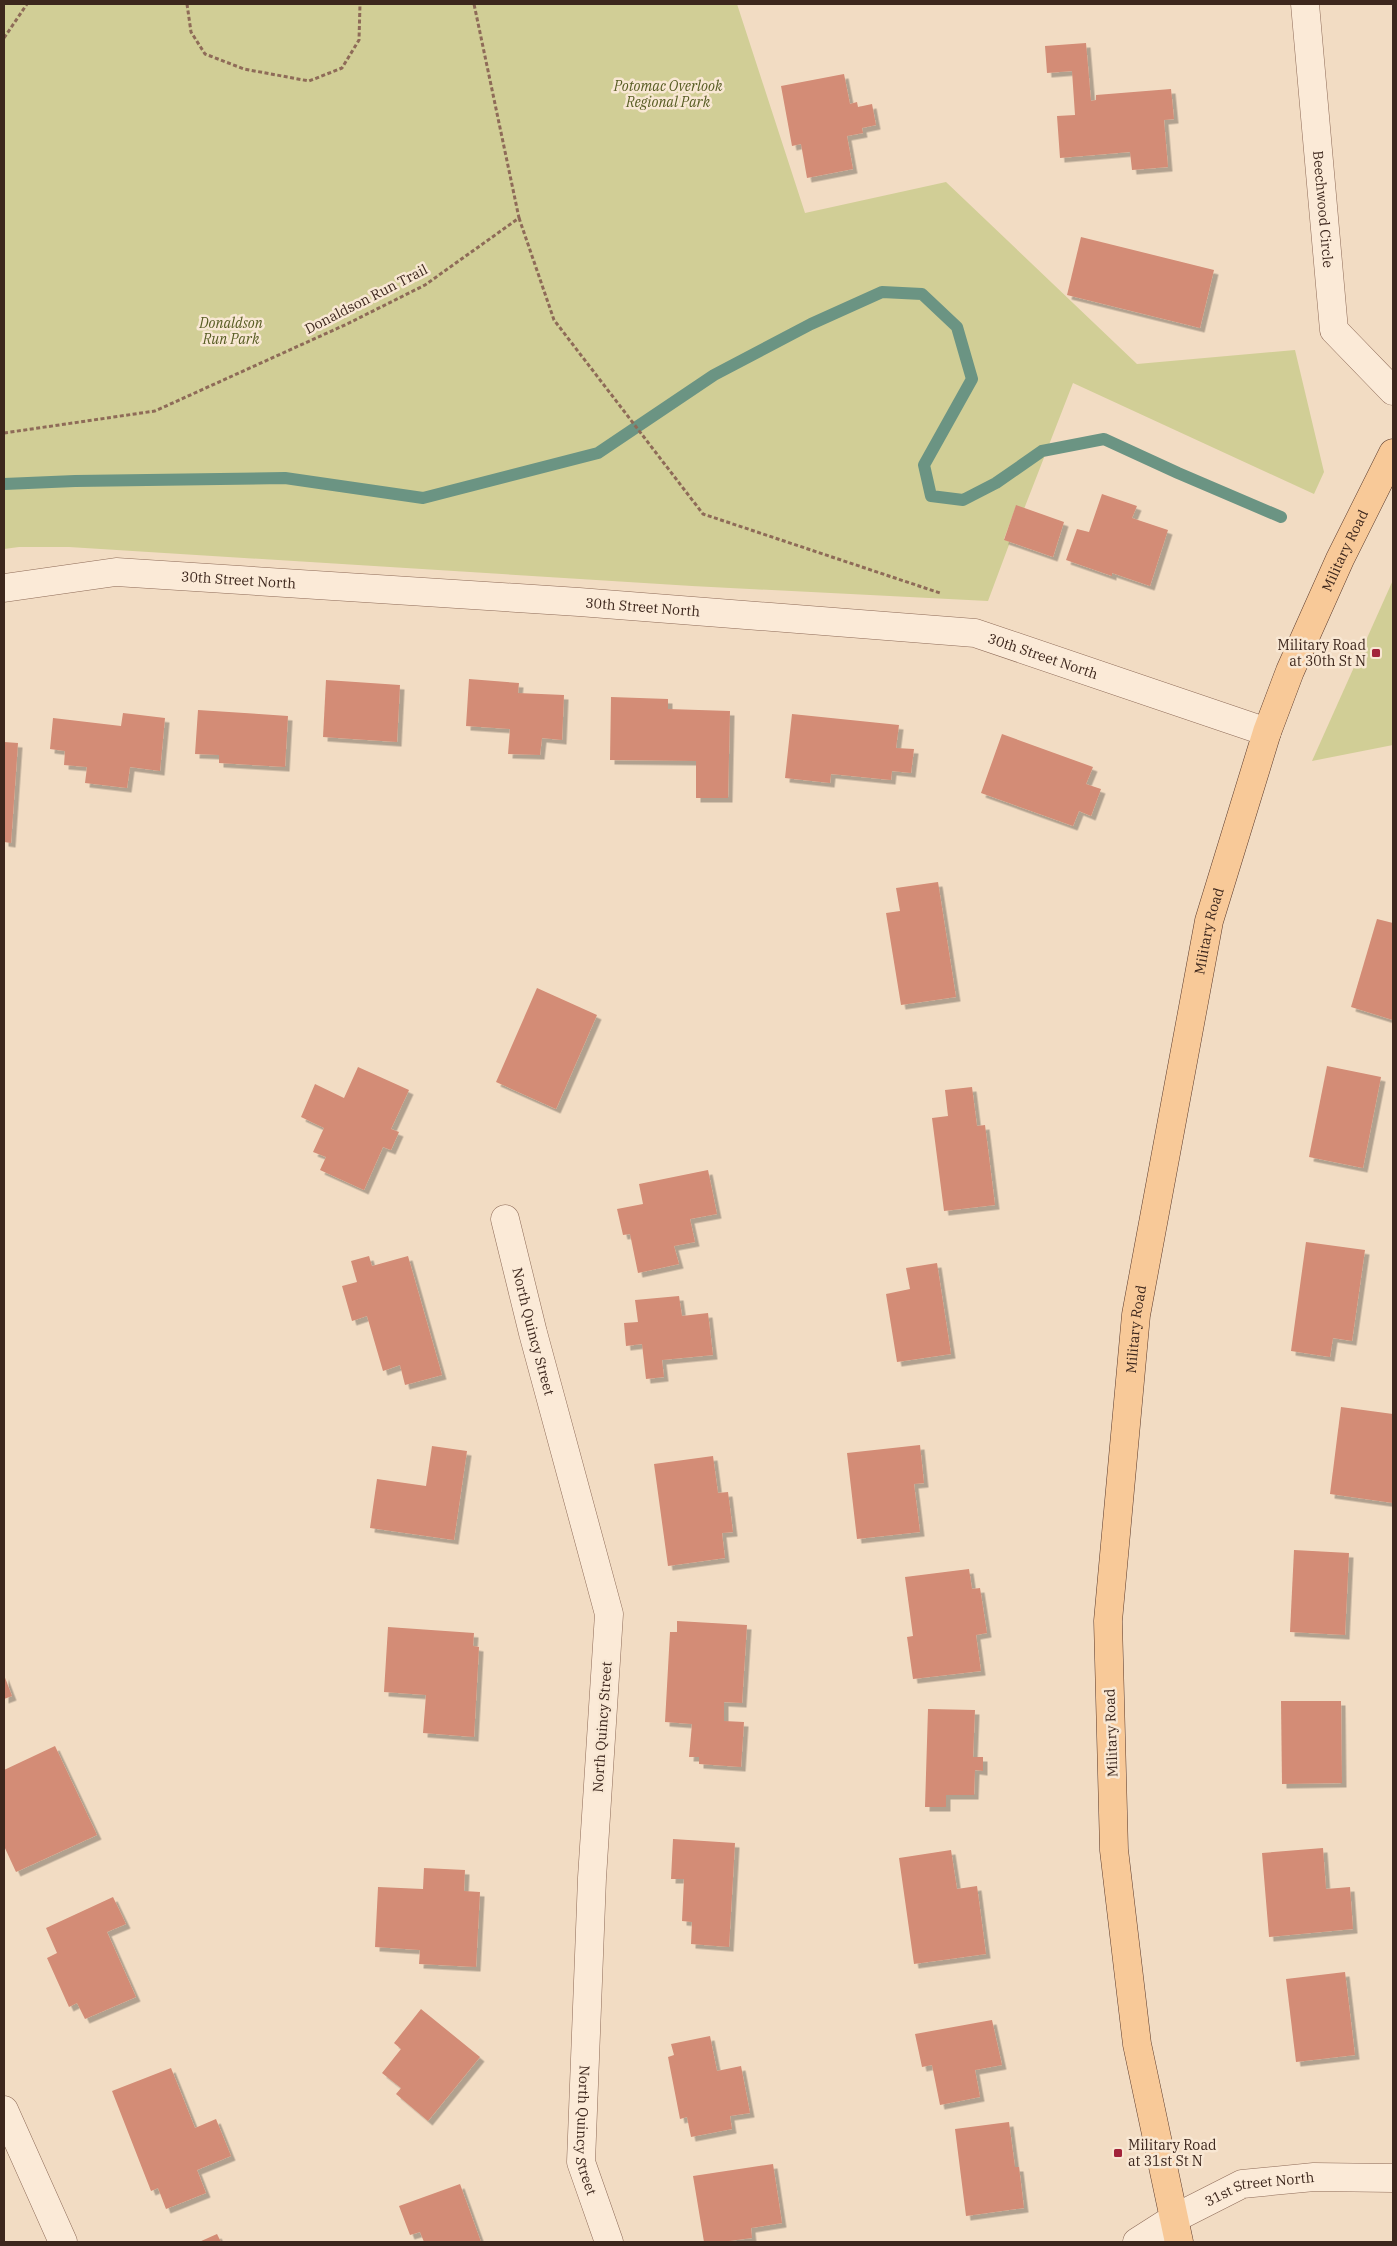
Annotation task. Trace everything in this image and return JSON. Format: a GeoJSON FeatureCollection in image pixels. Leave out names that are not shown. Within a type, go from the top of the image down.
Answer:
{"type":"FeatureCollection","features":[{"type":"Feature","properties":{"kind":"main road","name":"Military Road"},"geometry":{"type":"LineString","coordinates":[[1176,2230],[1137,2044],[1114,1850],[1108,1621],[1136,1315],[1209,921],[1267,732],[1290,671],[1340,559],[1393,453]]}},
{"type":"Feature","properties":{"kind":"street","name":"Beechwood Circle"},"geometry":{"type":"LineString","coordinates":[[1305,4],[1334,330],[1393,391]]}},
{"type":"Feature","properties":{"kind":"street","name":"30th Street North"},"geometry":{"type":"LineString","coordinates":[[4,588],[116,572],[580,602],[975,632],[1267,732]]}},
{"type":"Feature","properties":{"kind":"street","name":"North Quincy Street"},"geometry":{"type":"LineString","coordinates":[[505,1219],[533,1333],[609,1614],[592,1878],[581,2162],[610,2242]]}},
{"type":"Feature","properties":{"kind":"street"},"geometry":{"type":"LineString","coordinates":[[4,2110],[63,2242]]}},
{"type":"Feature","properties":{"kind":"street","name":"31st Street North"},"geometry":{"type":"LineString","coordinates":[[1137,2242],[1176,2230],[1242,2184],[1314,2177],[1393,2178]]}},
{"type":"Feature","properties":{"kind":"path"},"geometry":{"type":"LineString","coordinates":[[4,38],[27,4]]}},
{"type":"Feature","properties":{"kind":"path"},"geometry":{"type":"LineString","coordinates":[[187,4],[191,32],[205,54],[244,70],[309,81],[342,68],[359,40],[360,4]]}},
{"type":"Feature","properties":{"kind":"path"},"geometry":{"type":"LineString","coordinates":[[474,4],[519,218],[554,320],[703,514],[945,595]]}},
{"type":"Feature","properties":{"kind":"path","name":"Donaldson Run Trail"},"geometry":{"type":"LineString","coordinates":[[4,433],[155,411],[347,324],[425,285],[519,218]]}},
{"type":"Feature","properties":{"kind":"green space","name":"Donaldson Run Park"},"geometry":{"type":"Polygon","coordinates":[[[4,4],[737,4],[805,213],[946,182],[1137,364],[1295,350],[1324,472],[1314,494],[1073,383],[1024,509],[1016,506],[1004,539],[1010,542],[988,601],[692,586],[69,547],[19,547],[4,549],[4,4]]]}},
{"type":"Feature","properties":{"kind":"green space"},"geometry":{"type":"Polygon","coordinates":[[[1393,580],[1393,745],[1312,761],[1393,580]]]}},
{"type":"Feature","properties":{"kind":"building"},"geometry":{"type":"Polygon","coordinates":[[[1086,43],[1091,101],[1096,100],[1096,95],[1171,89],[1174,119],[1164,120],[1168,167],[1132,170],[1130,152],[1060,158],[1057,116],[1075,115],[1072,71],[1047,73],[1045,46],[1086,43]]]}},
{"type":"Feature","properties":{"kind":"building"},"geometry":{"type":"Polygon","coordinates":[[[844,74],[850,104],[857,102],[858,107],[872,104],[876,125],[862,128],[863,133],[847,136],[853,169],[807,178],[801,144],[792,146],[781,86],[844,74]]]}},
{"type":"Feature","properties":{"kind":"building"},"geometry":{"type":"Polygon","coordinates":[[[1081,237],[1214,270],[1200,328],[1067,295],[1081,237]]]}},
{"type":"Feature","properties":{"kind":"building"},"geometry":{"type":"Polygon","coordinates":[[[1102,494],[1137,506],[1132,518],[1168,530],[1150,586],[1112,573],[1112,576],[1066,560],[1077,529],[1089,532],[1102,494]]]}},
{"type":"Feature","properties":{"kind":"building"},"geometry":{"type":"Polygon","coordinates":[[[1016,505],[1064,522],[1053,557],[1004,540],[1016,505]]]}},
{"type":"Feature","properties":{"kind":"building"},"geometry":{"type":"Polygon","coordinates":[[[469,679],[519,683],[518,693],[564,695],[562,740],[542,738],[540,755],[508,754],[510,729],[466,726],[469,679]]]}},
{"type":"Feature","properties":{"kind":"building"},"geometry":{"type":"Polygon","coordinates":[[[326,680],[400,685],[397,742],[323,737],[326,680]]]}},
{"type":"Feature","properties":{"kind":"building"},"geometry":{"type":"Polygon","coordinates":[[[611,697],[668,699],[668,709],[730,711],[728,798],[696,798],[696,761],[610,760],[611,697]]]}},
{"type":"Feature","properties":{"kind":"building"},"geometry":{"type":"Polygon","coordinates":[[[198,710],[288,716],[285,767],[219,763],[219,755],[195,754],[198,710]]]}},
{"type":"Feature","properties":{"kind":"building"},"geometry":{"type":"Polygon","coordinates":[[[123,713],[165,718],[160,771],[130,767],[127,788],[85,783],[87,767],[64,765],[65,751],[50,749],[53,718],[121,726],[123,713]]]}},
{"type":"Feature","properties":{"kind":"building"},"geometry":{"type":"Polygon","coordinates":[[[792,714],[899,725],[896,748],[914,749],[911,773],[892,771],[891,780],[831,774],[830,783],[785,778],[792,714]]]}},
{"type":"Feature","properties":{"kind":"building"},"geometry":{"type":"Polygon","coordinates":[[[1002,734],[1093,767],[1086,784],[1101,789],[1091,816],[1079,811],[1073,826],[981,793],[1002,734]]]}},
{"type":"Feature","properties":{"kind":"building"},"geometry":{"type":"Polygon","coordinates":[[[4,742],[18,743],[11,843],[4,842],[4,742]]]}},
{"type":"Feature","properties":{"kind":"building"},"geometry":{"type":"Polygon","coordinates":[[[938,882],[956,997],[901,1005],[886,913],[900,911],[896,888],[938,882]]]}},
{"type":"Feature","properties":{"kind":"building"},"geometry":{"type":"Polygon","coordinates":[[[1377,919],[1393,923],[1393,1020],[1351,1007],[1377,919]]]}},
{"type":"Feature","properties":{"kind":"building"},"geometry":{"type":"Polygon","coordinates":[[[537,988],[597,1015],[556,1109],[496,1082],[537,988]]]}},
{"type":"Feature","properties":{"kind":"building"},"geometry":{"type":"Polygon","coordinates":[[[1327,1066],[1381,1077],[1363,1168],[1309,1157],[1327,1066]]]}},
{"type":"Feature","properties":{"kind":"building"},"geometry":{"type":"Polygon","coordinates":[[[358,1067],[409,1090],[391,1129],[399,1132],[391,1150],[383,1147],[364,1190],[320,1170],[326,1157],[313,1152],[324,1128],[301,1117],[315,1084],[344,1098],[358,1067]]]}},
{"type":"Feature","properties":{"kind":"building"},"geometry":{"type":"Polygon","coordinates":[[[972,1087],[977,1126],[985,1125],[995,1205],[944,1211],[932,1118],[948,1116],[945,1090],[972,1087]]]}},
{"type":"Feature","properties":{"kind":"building"},"geometry":{"type":"Polygon","coordinates":[[[708,1170],[717,1214],[690,1219],[695,1242],[674,1246],[679,1264],[638,1273],[630,1234],[623,1235],[617,1209],[643,1204],[639,1184],[708,1170]]]}},
{"type":"Feature","properties":{"kind":"building"},"geometry":{"type":"Polygon","coordinates":[[[1306,1242],[1365,1250],[1352,1341],[1333,1338],[1330,1357],[1291,1351],[1306,1242]]]}},
{"type":"Feature","properties":{"kind":"building"},"geometry":{"type":"Polygon","coordinates":[[[369,1256],[372,1266],[408,1256],[442,1375],[405,1385],[400,1365],[383,1371],[367,1316],[352,1321],[342,1286],[357,1282],[351,1261],[369,1256]]]}},
{"type":"Feature","properties":{"kind":"building"},"geometry":{"type":"Polygon","coordinates":[[[937,1263],[951,1354],[897,1362],[886,1294],[910,1289],[906,1268],[937,1263]]]}},
{"type":"Feature","properties":{"kind":"building"},"geometry":{"type":"Polygon","coordinates":[[[679,1296],[682,1316],[708,1313],[713,1355],[662,1360],[664,1377],[646,1379],[642,1344],[626,1346],[624,1323],[638,1322],[635,1300],[679,1296]]]}},
{"type":"Feature","properties":{"kind":"building"},"geometry":{"type":"Polygon","coordinates":[[[1341,1407],[1393,1414],[1393,1503],[1330,1494],[1341,1407]]]}},
{"type":"Feature","properties":{"kind":"building"},"geometry":{"type":"Polygon","coordinates":[[[920,1445],[924,1483],[914,1484],[920,1532],[857,1539],[847,1453],[920,1445]]]}},
{"type":"Feature","properties":{"kind":"building"},"geometry":{"type":"Polygon","coordinates":[[[432,1446],[467,1451],[454,1540],[370,1528],[377,1479],[426,1486],[432,1446]]]}},
{"type":"Feature","properties":{"kind":"building"},"geometry":{"type":"Polygon","coordinates":[[[713,1456],[718,1493],[728,1492],[733,1532],[722,1533],[725,1558],[668,1566],[654,1464],[713,1456]]]}},
{"type":"Feature","properties":{"kind":"building"},"geometry":{"type":"Polygon","coordinates":[[[1294,1550],[1349,1553],[1345,1635],[1290,1632],[1294,1550]]]}},
{"type":"Feature","properties":{"kind":"building"},"geometry":{"type":"Polygon","coordinates":[[[969,1569],[972,1589],[980,1588],[987,1633],[976,1635],[981,1671],[913,1679],[907,1637],[913,1636],[905,1577],[969,1569]]]}},
{"type":"Feature","properties":{"kind":"building"},"geometry":{"type":"Polygon","coordinates":[[[677,1621],[747,1625],[742,1703],[724,1702],[724,1721],[744,1722],[741,1767],[699,1764],[699,1757],[689,1757],[692,1724],[665,1722],[670,1632],[677,1632],[677,1621]]]}},
{"type":"Feature","properties":{"kind":"building"},"geometry":{"type":"Polygon","coordinates":[[[388,1627],[474,1633],[473,1646],[479,1647],[474,1737],[423,1733],[426,1695],[384,1692],[388,1627]]]}},
{"type":"Feature","properties":{"kind":"building"},"geometry":{"type":"Polygon","coordinates":[[[4,1675],[12,1696],[4,1699],[4,1675]]]}},
{"type":"Feature","properties":{"kind":"building"},"geometry":{"type":"Polygon","coordinates":[[[1281,1701],[1341,1701],[1342,1783],[1282,1784],[1281,1701]]]}},
{"type":"Feature","properties":{"kind":"building"},"geometry":{"type":"Polygon","coordinates":[[[928,1709],[975,1710],[973,1757],[983,1757],[983,1771],[975,1770],[974,1795],[946,1795],[946,1807],[925,1807],[928,1709]]]}},
{"type":"Feature","properties":{"kind":"building"},"geometry":{"type":"Polygon","coordinates":[[[55,1746],[97,1835],[16,1872],[4,1846],[4,1770],[55,1746]]]}},
{"type":"Feature","properties":{"kind":"building"},"geometry":{"type":"Polygon","coordinates":[[[673,1839],[735,1843],[729,1947],[691,1944],[692,1922],[682,1921],[684,1879],[671,1879],[673,1839]]]}},
{"type":"Feature","properties":{"kind":"building"},"geometry":{"type":"Polygon","coordinates":[[[1323,1848],[1326,1889],[1350,1887],[1353,1929],[1269,1937],[1262,1853],[1323,1848]]]}},
{"type":"Feature","properties":{"kind":"building"},"geometry":{"type":"Polygon","coordinates":[[[951,1850],[957,1889],[977,1886],[986,1954],[914,1964],[899,1858],[951,1850]]]}},
{"type":"Feature","properties":{"kind":"building"},"geometry":{"type":"Polygon","coordinates":[[[424,1868],[465,1870],[464,1891],[480,1892],[476,1967],[419,1964],[420,1950],[375,1947],[378,1887],[423,1889],[424,1868]]]}},
{"type":"Feature","properties":{"kind":"building"},"geometry":{"type":"Polygon","coordinates":[[[113,1897],[126,1924],[107,1932],[136,1997],[85,2019],[77,2003],[69,2007],[47,1958],[57,1953],[46,1928],[113,1897]]]}},
{"type":"Feature","properties":{"kind":"building"},"geometry":{"type":"Polygon","coordinates":[[[1345,1972],[1355,2055],[1296,2062],[1286,1979],[1345,1972]]]}},
{"type":"Feature","properties":{"kind":"building"},"geometry":{"type":"Polygon","coordinates":[[[421,2009],[480,2057],[428,2121],[396,2094],[401,2088],[382,2073],[401,2049],[394,2043],[421,2009]]]}},
{"type":"Feature","properties":{"kind":"building"},"geometry":{"type":"Polygon","coordinates":[[[992,2020],[1002,2065],[975,2070],[980,2097],[940,2105],[932,2065],[922,2067],[915,2034],[992,2020]]]}},
{"type":"Feature","properties":{"kind":"building"},"geometry":{"type":"Polygon","coordinates":[[[710,2036],[717,2071],[741,2066],[750,2113],[730,2116],[732,2129],[691,2137],[687,2117],[680,2119],[668,2057],[674,2055],[671,2044],[710,2036]]]}},
{"type":"Feature","properties":{"kind":"building"},"geometry":{"type":"Polygon","coordinates":[[[171,2068],[195,2128],[216,2119],[231,2156],[197,2170],[206,2193],[166,2209],[158,2188],[151,2191],[112,2091],[171,2068]]]}},
{"type":"Feature","properties":{"kind":"building"},"geometry":{"type":"Polygon","coordinates":[[[1009,2122],[1015,2167],[1019,2167],[1024,2208],[966,2216],[955,2129],[1009,2122]]]}},
{"type":"Feature","properties":{"kind":"building"},"geometry":{"type":"Polygon","coordinates":[[[773,2164],[782,2223],[751,2228],[752,2238],[704,2242],[693,2176],[773,2164]]]}},
{"type":"Feature","properties":{"kind":"building"},"geometry":{"type":"Polygon","coordinates":[[[460,2184],[481,2242],[424,2242],[420,2232],[410,2235],[399,2206],[460,2184]]]}},
{"type":"Feature","properties":{"kind":"building"},"geometry":{"type":"Polygon","coordinates":[[[217,2234],[221,2242],[199,2242],[217,2234]]]}},
{"type":"Feature","properties":{"kind":"waterway"},"geometry":{"type":"LineString","coordinates":[[4,484],[285,478],[423,498],[598,453],[714,375],[811,324],[882,292],[922,294],[957,327],[972,379],[924,465],[931,496],[963,500],[996,483],[1042,451],[1104,439],[1281,517]]}},
{"type":"Feature","properties":{"kind":"place","name":"Military Road at 30th St N"},"geometry":{"type":"Point","coordinates":[1376,653]}},
{"type":"Feature","properties":{"kind":"place","name":"Military Road at 31st St N"},"geometry":{"type":"Point","coordinates":[1118,2153]}},
{"type":"Feature","properties":{"kind":"park label","name":"Potomac Overlook Regional Park"},"geometry":{"type":"Point","coordinates":[668,94]}}]}
